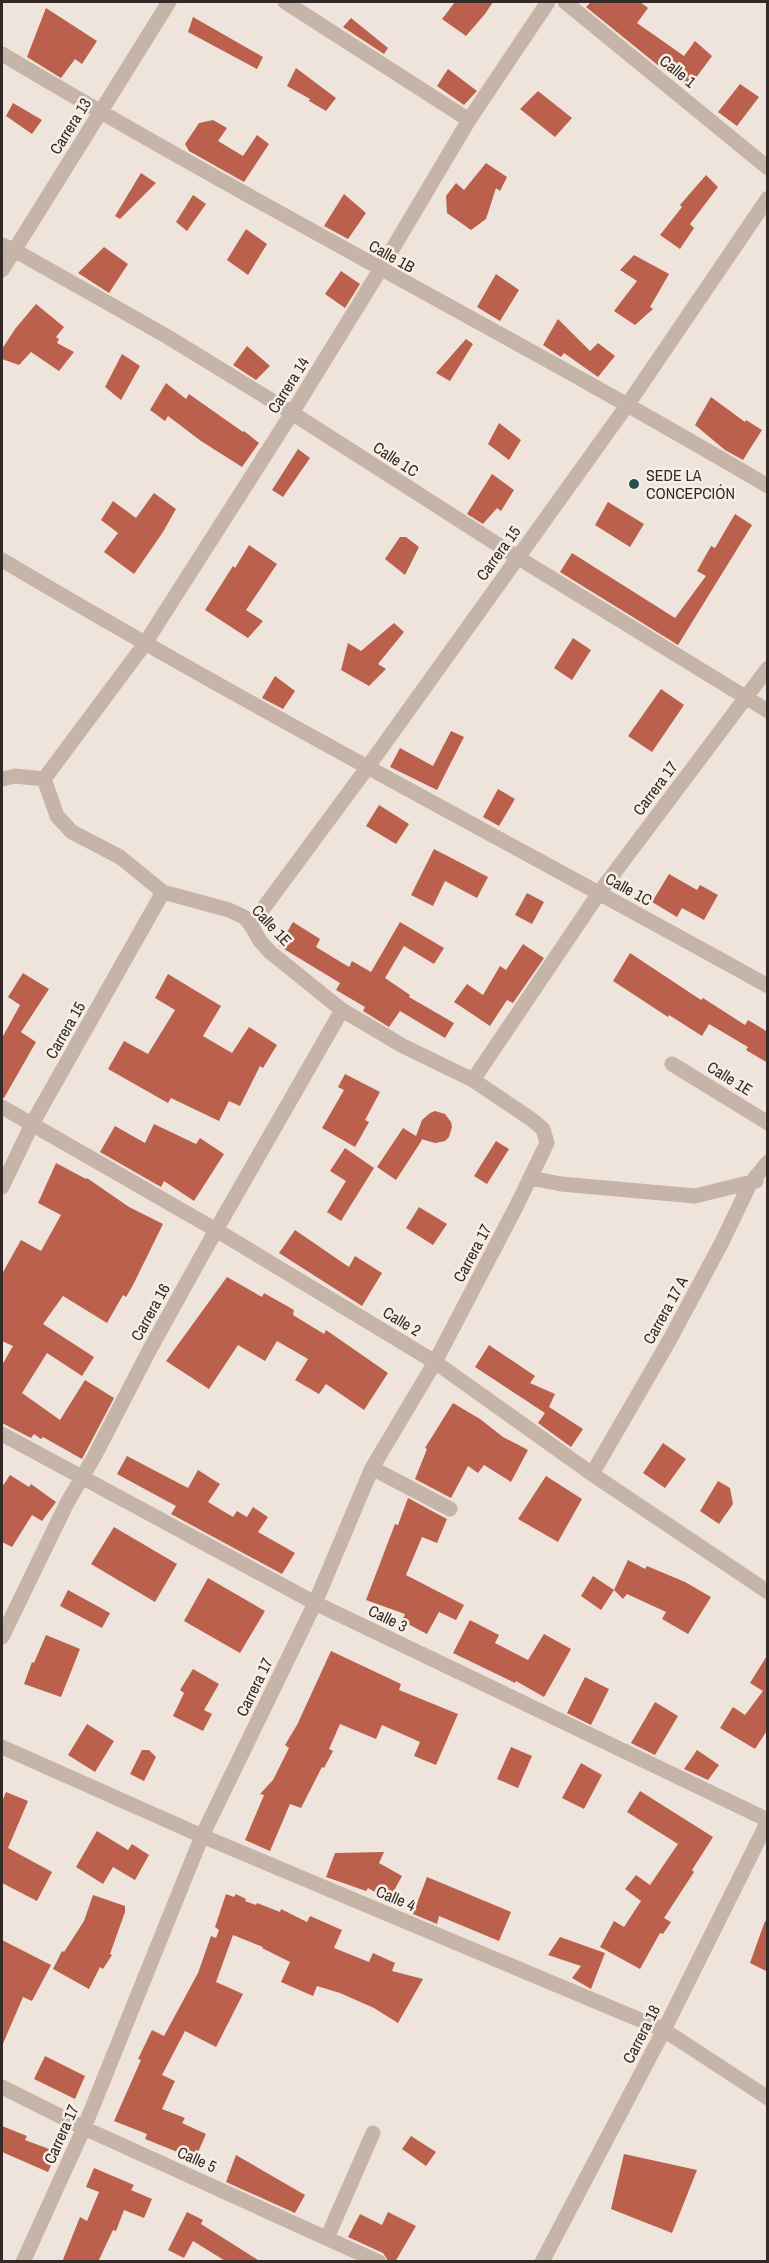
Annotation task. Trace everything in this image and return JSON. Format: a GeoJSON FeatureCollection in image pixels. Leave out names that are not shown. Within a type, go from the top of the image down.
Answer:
{"type":"FeatureCollection","features":[{"type":"Feature","properties":{"kind":"street","name":"Carrera 13"},"geometry":{"type":"LineString","coordinates":[[2,270],[8,248],[100,113],[169,2]]}},
{"type":"Feature","properties":{"kind":"street"},"geometry":{"type":"LineString","coordinates":[[285,2],[469,120]]}},
{"type":"Feature","properties":{"kind":"street","name":"Carrera 14"},"geometry":{"type":"LineString","coordinates":[[44,779],[144,645],[292,413],[469,120],[548,2]]}},
{"type":"Feature","properties":{"kind":"street","name":"Calle 1"},"geometry":{"type":"LineString","coordinates":[[565,2],[768,168]]}},
{"type":"Feature","properties":{"kind":"street","name":"Calle 1B"},"geometry":{"type":"LineString","coordinates":[[2,54],[100,113],[380,270],[628,404],[768,486]]}},
{"type":"Feature","properties":{"kind":"street","name":"Carrera 15"},"geometry":{"type":"LineString","coordinates":[[251,925],[367,768],[628,404],[768,198]]}},
{"type":"Feature","properties":{"kind":"street","name":"Calle 1C"},"geometry":{"type":"LineString","coordinates":[[8,248],[168,337],[292,413],[517,557],[768,711]]}},
{"type":"Feature","properties":{"kind":"street","name":"Calle 1C"},"geometry":{"type":"LineString","coordinates":[[2,560],[144,645],[768,986]]}},
{"type":"Feature","properties":{"kind":"street","name":"Carrera 17"},"geometry":{"type":"LineString","coordinates":[[473,1080],[599,893],[768,668]]}},
{"type":"Feature","properties":{"kind":"street"},"geometry":{"type":"LineString","coordinates":[[2,779],[15,776],[44,779]]}},
{"type":"Feature","properties":{"kind":"street","name":"Calle 1E"},"geometry":{"type":"LineString","coordinates":[[44,779],[57,816],[62,824],[72,832],[120,857],[163,892],[230,910],[244,917],[270,952],[342,1010],[403,1046],[473,1080],[543,1129],[547,1143]]}},
{"type":"Feature","properties":{"kind":"street","name":"Carrera 15"},"geometry":{"type":"LineString","coordinates":[[2,1187],[32,1124],[163,892]]}},
{"type":"Feature","properties":{"kind":"street","name":"Carrera 16"},"geometry":{"type":"LineString","coordinates":[[2,1637],[81,1477],[94,1457],[216,1230],[342,1010]]}},
{"type":"Feature","properties":{"kind":"street","name":"Calle 1E"},"geometry":{"type":"LineString","coordinates":[[672,1064],[768,1123]]}},
{"type":"Feature","properties":{"kind":"street","name":"Calle 2"},"geometry":{"type":"LineString","coordinates":[[2,1107],[216,1230],[435,1362],[591,1474],[768,1592]]}},
{"type":"Feature","properties":{"kind":"street","name":"Carrera 17"},"geometry":{"type":"LineString","coordinates":[[23,2262],[84,2128],[202,1836],[315,1603],[372,1468],[435,1362],[547,1143]]}},
{"type":"Feature","properties":{"kind":"street","name":"Carrera 17 A"},"geometry":{"type":"LineString","coordinates":[[591,1474],[669,1341],[750,1184],[768,1162]]}},
{"type":"Feature","properties":{"kind":"street"},"geometry":{"type":"LineString","coordinates":[[531,1178],[561,1184],[695,1196],[750,1184],[768,1176]]}},
{"type":"Feature","properties":{"kind":"street","name":"Calle 3"},"geometry":{"type":"LineString","coordinates":[[2,1434],[315,1603],[768,1821]]}},
{"type":"Feature","properties":{"kind":"street"},"geometry":{"type":"LineString","coordinates":[[372,1468],[450,1509]]}},
{"type":"Feature","properties":{"kind":"street","name":"Calle 4"},"geometry":{"type":"LineString","coordinates":[[2,1747],[202,1836],[664,2030],[768,2098]]}},
{"type":"Feature","properties":{"kind":"street","name":"Carrera 18"},"geometry":{"type":"LineString","coordinates":[[542,2262],[664,2030],[768,1821]]}},
{"type":"Feature","properties":{"kind":"street","name":"Calle 5"},"geometry":{"type":"LineString","coordinates":[[2,2087],[84,2128],[379,2262]]}},
{"type":"Feature","properties":{"kind":"street"},"geometry":{"type":"LineString","coordinates":[[327,2238],[373,2133]]}},
{"type":"Feature","properties":{"kind":"building"},"geometry":{"type":"Polygon","coordinates":[[[455,2],[493,2],[466,36],[442,19],[455,2]]]}},
{"type":"Feature","properties":{"kind":"building"},"geometry":{"type":"Polygon","coordinates":[[[591,2],[640,2],[648,8],[637,23],[684,56],[695,41],[712,56],[690,86],[670,75],[586,7],[591,2]]]}},
{"type":"Feature","properties":{"kind":"building"},"geometry":{"type":"Polygon","coordinates":[[[46,8],[97,41],[82,64],[75,59],[61,78],[27,57],[46,8]]]}},
{"type":"Feature","properties":{"kind":"building"},"geometry":{"type":"Polygon","coordinates":[[[193,17],[263,57],[257,69],[188,32],[193,17]]]}},
{"type":"Feature","properties":{"kind":"building"},"geometry":{"type":"Polygon","coordinates":[[[351,18],[388,48],[384,54],[343,27],[351,18]]]}},
{"type":"Feature","properties":{"kind":"building"},"geometry":{"type":"Polygon","coordinates":[[[296,68],[336,98],[326,111],[287,86],[296,68]]]}},
{"type":"Feature","properties":{"kind":"building"},"geometry":{"type":"Polygon","coordinates":[[[448,69],[477,91],[464,105],[437,86],[448,69]]]}},
{"type":"Feature","properties":{"kind":"building"},"geometry":{"type":"Polygon","coordinates":[[[740,84],[759,97],[737,126],[718,112],[740,84]]]}},
{"type":"Feature","properties":{"kind":"building"},"geometry":{"type":"Polygon","coordinates":[[[538,91],[572,118],[555,137],[520,109],[538,91]]]}},
{"type":"Feature","properties":{"kind":"building"},"geometry":{"type":"Polygon","coordinates":[[[13,103],[42,120],[32,134],[6,116],[13,103]]]}},
{"type":"Feature","properties":{"kind":"building"},"geometry":{"type":"Polygon","coordinates":[[[213,120],[227,128],[218,141],[243,156],[257,135],[269,144],[244,182],[189,151],[185,144],[199,123],[213,120]]]}},
{"type":"Feature","properties":{"kind":"building"},"geometry":{"type":"Polygon","coordinates":[[[486,163],[507,177],[500,191],[496,188],[486,219],[471,230],[447,213],[446,196],[456,183],[464,190],[486,163]]]}},
{"type":"Feature","properties":{"kind":"building"},"geometry":{"type":"Polygon","coordinates":[[[141,173],[156,183],[120,219],[115,216],[141,173]]]}},
{"type":"Feature","properties":{"kind":"building"},"geometry":{"type":"Polygon","coordinates":[[[706,175],[718,187],[690,224],[694,228],[680,249],[660,235],[682,207],[680,205],[706,175]]]}},
{"type":"Feature","properties":{"kind":"building"},"geometry":{"type":"Polygon","coordinates":[[[344,194],[366,213],[348,239],[324,226],[344,194]]]}},
{"type":"Feature","properties":{"kind":"building"},"geometry":{"type":"Polygon","coordinates":[[[193,195],[206,204],[187,231],[176,222],[193,195]]]}},
{"type":"Feature","properties":{"kind":"building"},"geometry":{"type":"Polygon","coordinates":[[[246,229],[267,244],[248,275],[227,260],[246,229]]]}},
{"type":"Feature","properties":{"kind":"building"},"geometry":{"type":"Polygon","coordinates":[[[104,247],[128,264],[109,293],[78,273],[104,247]]]}},
{"type":"Feature","properties":{"kind":"building"},"geometry":{"type":"Polygon","coordinates":[[[634,255],[669,274],[650,307],[653,309],[635,325],[614,311],[637,281],[620,270],[634,255]]]}},
{"type":"Feature","properties":{"kind":"building"},"geometry":{"type":"Polygon","coordinates":[[[341,271],[360,284],[345,308],[325,294],[341,271]]]}},
{"type":"Feature","properties":{"kind":"building"},"geometry":{"type":"Polygon","coordinates":[[[496,274],[519,290],[500,321],[477,307],[496,274]]]}},
{"type":"Feature","properties":{"kind":"building"},"geometry":{"type":"Polygon","coordinates":[[[36,304],[64,327],[56,337],[59,339],[57,343],[74,352],[59,371],[31,352],[19,365],[2,359],[2,349],[36,304]]]}},
{"type":"Feature","properties":{"kind":"building"},"geometry":{"type":"Polygon","coordinates":[[[558,319],[590,351],[598,343],[615,356],[598,377],[564,353],[561,357],[543,345],[558,319]]]}},
{"type":"Feature","properties":{"kind":"building"},"geometry":{"type":"Polygon","coordinates":[[[466,339],[473,344],[450,381],[436,373],[466,339]]]}},
{"type":"Feature","properties":{"kind":"building"},"geometry":{"type":"Polygon","coordinates":[[[247,346],[270,366],[256,380],[233,365],[247,346]]]}},
{"type":"Feature","properties":{"kind":"building"},"geometry":{"type":"Polygon","coordinates":[[[122,354],[140,366],[121,400],[105,387],[122,354]]]}},
{"type":"Feature","properties":{"kind":"building"},"geometry":{"type":"Polygon","coordinates":[[[166,383],[186,399],[189,394],[259,443],[242,467],[201,441],[168,416],[165,421],[150,410],[166,383]]]}},
{"type":"Feature","properties":{"kind":"building"},"geometry":{"type":"Polygon","coordinates":[[[711,397],[745,422],[746,420],[762,430],[743,460],[725,450],[695,425],[711,397]]]}},
{"type":"Feature","properties":{"kind":"building"},"geometry":{"type":"Polygon","coordinates":[[[499,423],[521,440],[509,460],[488,444],[499,423]]]}},
{"type":"Feature","properties":{"kind":"building"},"geometry":{"type":"Polygon","coordinates":[[[298,449],[310,458],[283,497],[272,490],[298,449]]]}},
{"type":"Feature","properties":{"kind":"building"},"geometry":{"type":"Polygon","coordinates":[[[492,474],[514,490],[501,511],[497,508],[483,524],[467,514],[492,474]]]}},
{"type":"Feature","properties":{"kind":"building"},"geometry":{"type":"Polygon","coordinates":[[[154,493],[176,509],[134,574],[104,552],[118,533],[101,520],[113,501],[136,518],[154,493]]]}},
{"type":"Feature","properties":{"kind":"building"},"geometry":{"type":"Polygon","coordinates":[[[608,502],[644,524],[630,547],[595,525],[608,502]]]}},
{"type":"Feature","properties":{"kind":"building"},"geometry":{"type":"Polygon","coordinates":[[[735,514],[752,525],[678,645],[560,572],[572,553],[675,618],[706,576],[697,571],[711,546],[715,548],[735,514]]]}},
{"type":"Feature","properties":{"kind":"building"},"geometry":{"type":"Polygon","coordinates":[[[400,537],[406,537],[419,547],[405,575],[385,559],[400,537]]]}},
{"type":"Feature","properties":{"kind":"building"},"geometry":{"type":"Polygon","coordinates":[[[249,545],[277,564],[246,610],[263,621],[248,638],[205,610],[249,545]]]}},
{"type":"Feature","properties":{"kind":"building"},"geometry":{"type":"Polygon","coordinates":[[[394,623],[404,632],[378,664],[386,669],[369,686],[341,670],[348,643],[361,651],[394,623]]]}},
{"type":"Feature","properties":{"kind":"building"},"geometry":{"type":"Polygon","coordinates":[[[573,638],[591,650],[572,680],[554,668],[573,638]]]}},
{"type":"Feature","properties":{"kind":"building"},"geometry":{"type":"Polygon","coordinates":[[[275,676],[295,691],[283,709],[262,698],[275,676]]]}},
{"type":"Feature","properties":{"kind":"building"},"geometry":{"type":"Polygon","coordinates":[[[661,689],[684,705],[652,752],[628,736],[661,689]]]}},
{"type":"Feature","properties":{"kind":"building"},"geometry":{"type":"Polygon","coordinates":[[[451,731],[464,737],[437,790],[390,767],[400,748],[433,766],[451,731]]]}},
{"type":"Feature","properties":{"kind":"building"},"geometry":{"type":"Polygon","coordinates":[[[498,789],[515,799],[499,826],[483,817],[498,789]]]}},
{"type":"Feature","properties":{"kind":"building"},"geometry":{"type":"Polygon","coordinates":[[[379,805],[409,824],[396,844],[366,826],[379,805]]]}},
{"type":"Feature","properties":{"kind":"building"},"geometry":{"type":"Polygon","coordinates":[[[434,849],[488,877],[477,898],[445,881],[433,906],[411,895],[434,849]]]}},
{"type":"Feature","properties":{"kind":"building"},"geometry":{"type":"Polygon","coordinates":[[[669,874],[697,890],[700,885],[718,895],[704,920],[682,908],[677,917],[652,902],[669,874]]]}},
{"type":"Feature","properties":{"kind":"building"},"geometry":{"type":"Polygon","coordinates":[[[527,893],[544,902],[532,924],[515,915],[527,893]]]}},
{"type":"Feature","properties":{"kind":"building"},"geometry":{"type":"Polygon","coordinates":[[[293,922],[320,939],[316,947],[349,967],[352,961],[371,972],[400,922],[444,948],[434,964],[404,946],[385,978],[410,995],[409,997],[454,1023],[445,1038],[400,1011],[389,1027],[363,1011],[365,1007],[336,990],[340,983],[279,946],[293,922]]]}},
{"type":"Feature","properties":{"kind":"building"},"geometry":{"type":"Polygon","coordinates":[[[523,944],[544,958],[513,1003],[507,1000],[490,1026],[454,1002],[467,984],[483,995],[500,966],[506,970],[523,944]]]}},
{"type":"Feature","properties":{"kind":"building"},"geometry":{"type":"Polygon","coordinates":[[[630,953],[701,1000],[703,998],[745,1025],[748,1020],[768,1032],[768,1063],[746,1050],[748,1047],[709,1024],[702,1036],[613,981],[630,953]]]}},
{"type":"Feature","properties":{"kind":"building"},"geometry":{"type":"Polygon","coordinates":[[[23,973],[49,989],[21,1032],[36,1042],[4,1098],[2,1097],[2,1038],[20,1005],[8,997],[23,973]]]}},
{"type":"Feature","properties":{"kind":"building"},"geometry":{"type":"Polygon","coordinates":[[[168,974],[221,1006],[203,1036],[232,1053],[249,1027],[277,1045],[263,1068],[260,1066],[240,1106],[229,1101],[219,1121],[171,1098],[168,1103],[108,1069],[124,1041],[148,1054],[175,1010],[155,998],[168,974]]]}},
{"type":"Feature","properties":{"kind":"building"},"geometry":{"type":"Polygon","coordinates":[[[345,1074],[380,1092],[365,1120],[369,1122],[355,1147],[322,1128],[344,1090],[338,1087],[345,1074]]]}},
{"type":"Feature","properties":{"kind":"building"},"geometry":{"type":"Polygon","coordinates":[[[435,1111],[445,1114],[451,1122],[449,1137],[445,1141],[435,1143],[421,1139],[396,1180],[377,1167],[403,1128],[416,1136],[422,1120],[435,1111]]]}},
{"type":"Feature","properties":{"kind":"building"},"geometry":{"type":"Polygon","coordinates":[[[154,1124],[196,1144],[200,1138],[224,1154],[194,1201],[164,1181],[161,1187],[100,1152],[115,1126],[145,1143],[154,1124]]]}},
{"type":"Feature","properties":{"kind":"building"},"geometry":{"type":"Polygon","coordinates":[[[496,1141],[509,1149],[487,1184],[474,1176],[496,1141]]]}},
{"type":"Feature","properties":{"kind":"building"},"geometry":{"type":"Polygon","coordinates":[[[345,1148],[374,1168],[341,1221],[327,1212],[346,1181],[330,1171],[345,1148]]]}},
{"type":"Feature","properties":{"kind":"building"},"geometry":{"type":"Polygon","coordinates":[[[56,1163],[87,1178],[129,1207],[163,1224],[133,1285],[126,1297],[123,1295],[107,1323],[63,1296],[43,1324],[94,1357],[82,1376],[47,1353],[22,1393],[60,1420],[85,1380],[114,1398],[82,1459],[43,1437],[41,1439],[34,1434],[31,1438],[2,1423],[2,1365],[13,1346],[2,1341],[2,1274],[21,1240],[41,1251],[61,1215],[38,1203],[56,1163]]]}},
{"type":"Feature","properties":{"kind":"building"},"geometry":{"type":"Polygon","coordinates":[[[419,1207],[447,1224],[433,1245],[406,1228],[419,1207]]]}},
{"type":"Feature","properties":{"kind":"building"},"geometry":{"type":"Polygon","coordinates":[[[295,1230],[349,1267],[355,1256],[382,1273],[362,1306],[279,1253],[295,1230]]]}},
{"type":"Feature","properties":{"kind":"building"},"geometry":{"type":"Polygon","coordinates":[[[227,1277],[262,1297],[264,1293],[294,1310],[293,1315],[324,1334],[326,1330],[388,1373],[364,1410],[326,1384],[319,1394],[295,1380],[308,1359],[277,1341],[265,1361],[238,1345],[209,1389],[166,1361],[227,1277]]]}},
{"type":"Feature","properties":{"kind":"building"},"geometry":{"type":"Polygon","coordinates":[[[489,1345],[535,1376],[530,1383],[555,1394],[549,1407],[583,1429],[571,1447],[538,1423],[545,1413],[475,1367],[489,1345]]]}},
{"type":"Feature","properties":{"kind":"building"},"geometry":{"type":"Polygon","coordinates":[[[453,1403],[480,1419],[503,1437],[528,1450],[511,1482],[484,1465],[478,1473],[468,1466],[451,1498],[415,1479],[427,1449],[425,1448],[453,1403]]]}},
{"type":"Feature","properties":{"kind":"building"},"geometry":{"type":"Polygon","coordinates":[[[663,1443],[686,1459],[665,1488],[643,1473],[663,1443]]]}},
{"type":"Feature","properties":{"kind":"building"},"geometry":{"type":"Polygon","coordinates":[[[127,1456],[188,1488],[198,1470],[220,1484],[208,1502],[233,1517],[237,1511],[247,1517],[253,1507],[268,1517],[258,1532],[295,1553],[282,1574],[171,1514],[176,1506],[117,1474],[127,1456]]]}},
{"type":"Feature","properties":{"kind":"building"},"geometry":{"type":"Polygon","coordinates":[[[10,1475],[29,1487],[31,1484],[56,1502],[42,1521],[32,1515],[12,1547],[2,1542],[2,1487],[10,1475]]]}},
{"type":"Feature","properties":{"kind":"building"},"geometry":{"type":"Polygon","coordinates":[[[546,1476],[582,1499],[558,1542],[518,1519],[546,1476]]]}},
{"type":"Feature","properties":{"kind":"building"},"geometry":{"type":"Polygon","coordinates":[[[718,1481],[730,1488],[733,1504],[719,1524],[700,1511],[718,1481]]]}},
{"type":"Feature","properties":{"kind":"building"},"geometry":{"type":"Polygon","coordinates":[[[408,1498],[447,1519],[437,1543],[422,1537],[406,1575],[464,1605],[456,1620],[439,1612],[427,1634],[402,1621],[405,1614],[366,1600],[395,1524],[398,1525],[408,1498]]]}},
{"type":"Feature","properties":{"kind":"building"},"geometry":{"type":"Polygon","coordinates":[[[114,1527],[177,1564],[155,1602],[91,1564],[114,1527]]]}},
{"type":"Feature","properties":{"kind":"building"},"geometry":{"type":"Polygon","coordinates":[[[628,1560],[645,1569],[647,1566],[685,1582],[711,1597],[688,1634],[662,1619],[666,1612],[627,1594],[623,1599],[614,1590],[628,1560]]]}},
{"type":"Feature","properties":{"kind":"building"},"geometry":{"type":"Polygon","coordinates":[[[593,1576],[614,1590],[601,1610],[581,1596],[593,1576]]]}},
{"type":"Feature","properties":{"kind":"building"},"geometry":{"type":"Polygon","coordinates":[[[208,1578],[265,1611],[240,1653],[184,1621],[208,1578]]]}},
{"type":"Feature","properties":{"kind":"building"},"geometry":{"type":"Polygon","coordinates":[[[68,1590],[110,1613],[102,1628],[60,1606],[68,1590]]]}},
{"type":"Feature","properties":{"kind":"building"},"geometry":{"type":"Polygon","coordinates":[[[470,1620],[499,1635],[495,1643],[528,1660],[544,1634],[571,1649],[544,1697],[516,1681],[515,1683],[453,1653],[470,1620]]]}},
{"type":"Feature","properties":{"kind":"building"},"geometry":{"type":"Polygon","coordinates":[[[46,1635],[80,1649],[61,1697],[24,1684],[46,1635]]]}},
{"type":"Feature","properties":{"kind":"building"},"geometry":{"type":"Polygon","coordinates":[[[331,1651],[401,1684],[399,1690],[458,1714],[436,1765],[414,1756],[420,1742],[382,1725],[376,1739],[340,1724],[329,1749],[333,1751],[324,1768],[322,1767],[301,1808],[290,1804],[270,1851],[245,1840],[264,1795],[260,1794],[273,1780],[289,1748],[285,1745],[297,1725],[331,1651]]]}},
{"type":"Feature","properties":{"kind":"building"},"geometry":{"type":"Polygon","coordinates":[[[768,1654],[768,1729],[755,1749],[720,1728],[733,1707],[745,1715],[763,1691],[750,1683],[768,1654]]]}},
{"type":"Feature","properties":{"kind":"building"},"geometry":{"type":"Polygon","coordinates":[[[193,1669],[219,1684],[204,1710],[212,1714],[203,1731],[173,1716],[184,1693],[180,1690],[193,1669]]]}},
{"type":"Feature","properties":{"kind":"building"},"geometry":{"type":"Polygon","coordinates":[[[585,1677],[609,1689],[591,1725],[567,1713],[585,1677]]]}},
{"type":"Feature","properties":{"kind":"building"},"geometry":{"type":"Polygon","coordinates":[[[655,1702],[678,1716],[655,1755],[631,1743],[655,1702]]]}},
{"type":"Feature","properties":{"kind":"building"},"geometry":{"type":"Polygon","coordinates":[[[87,1724],[114,1741],[95,1772],[68,1755],[87,1724]]]}},
{"type":"Feature","properties":{"kind":"building"},"geometry":{"type":"Polygon","coordinates":[[[511,1747],[532,1756],[518,1788],[497,1779],[511,1747]]]}},
{"type":"Feature","properties":{"kind":"building"},"geometry":{"type":"Polygon","coordinates":[[[142,1750],[149,1750],[156,1757],[144,1781],[130,1774],[142,1750]]]}},
{"type":"Feature","properties":{"kind":"building"},"geometry":{"type":"Polygon","coordinates":[[[697,1750],[719,1765],[708,1780],[684,1769],[697,1750]]]}},
{"type":"Feature","properties":{"kind":"building"},"geometry":{"type":"Polygon","coordinates":[[[581,1763],[602,1775],[584,1809],[562,1798],[581,1763]]]}},
{"type":"Feature","properties":{"kind":"building"},"geometry":{"type":"Polygon","coordinates":[[[640,1791],[713,1837],[692,1870],[694,1872],[664,1918],[671,1922],[663,1934],[660,1933],[640,1969],[600,1947],[614,1921],[624,1927],[641,1901],[625,1889],[636,1875],[650,1885],[678,1844],[627,1812],[640,1791]]]}},
{"type":"Feature","properties":{"kind":"building"},"geometry":{"type":"Polygon","coordinates":[[[6,1792],[28,1801],[8,1848],[52,1872],[37,1901],[2,1883],[2,1802],[6,1792]]]}},
{"type":"Feature","properties":{"kind":"building"},"geometry":{"type":"Polygon","coordinates":[[[97,1831],[128,1850],[132,1844],[149,1855],[135,1880],[113,1867],[103,1884],[76,1867],[97,1831]]]}},
{"type":"Feature","properties":{"kind":"building"},"geometry":{"type":"Polygon","coordinates":[[[384,1852],[379,1863],[402,1876],[389,1900],[368,1888],[366,1891],[326,1877],[335,1853],[384,1852]]]}},
{"type":"Feature","properties":{"kind":"building"},"geometry":{"type":"Polygon","coordinates":[[[427,1877],[511,1912],[499,1941],[439,1916],[437,1924],[413,1914],[427,1877]]]}},
{"type":"Feature","properties":{"kind":"building"},"geometry":{"type":"Polygon","coordinates":[[[226,1894],[234,1897],[236,1894],[246,1899],[245,1901],[280,1912],[281,1909],[307,1922],[310,1916],[342,1930],[334,1948],[369,1962],[373,1953],[395,1963],[392,1971],[423,1979],[398,2023],[374,2008],[340,1993],[317,1986],[313,1996],[281,1982],[290,1962],[263,1947],[233,1935],[216,1982],[243,1994],[216,2047],[185,2031],[162,2075],[175,2081],[162,2109],[185,2118],[182,2123],[206,2134],[195,2159],[145,2139],[147,2134],[114,2121],[152,2030],[164,2036],[198,1973],[211,1936],[216,1938],[219,1930],[215,1927],[226,1894]]]}},
{"type":"Feature","properties":{"kind":"building"},"geometry":{"type":"Polygon","coordinates":[[[93,1895],[125,1906],[125,1912],[110,1954],[112,1955],[103,1969],[100,1967],[89,1989],[53,1969],[62,1951],[64,1952],[84,1921],[93,1895]]]}},
{"type":"Feature","properties":{"kind":"building"},"geometry":{"type":"Polygon","coordinates":[[[765,1921],[768,1921],[768,1972],[750,1963],[765,1921]]]}},
{"type":"Feature","properties":{"kind":"building"},"geometry":{"type":"Polygon","coordinates":[[[560,1937],[605,1953],[591,1989],[572,1978],[581,1966],[548,1955],[560,1937]]]}},
{"type":"Feature","properties":{"kind":"building"},"geometry":{"type":"Polygon","coordinates":[[[2,1940],[51,1965],[32,2001],[23,1997],[2,2046],[2,1940]]]}},
{"type":"Feature","properties":{"kind":"building"},"geometry":{"type":"Polygon","coordinates":[[[45,2056],[85,2076],[75,2099],[34,2079],[45,2056]]]}},
{"type":"Feature","properties":{"kind":"building"},"geometry":{"type":"Polygon","coordinates":[[[2,2126],[27,2136],[25,2140],[57,2152],[48,2172],[2,2152],[2,2126]]]}},
{"type":"Feature","properties":{"kind":"building"},"geometry":{"type":"Polygon","coordinates":[[[411,2136],[436,2152],[426,2166],[402,2149],[411,2136]]]}},
{"type":"Feature","properties":{"kind":"building"},"geometry":{"type":"Polygon","coordinates":[[[624,2154],[697,2170],[672,2233],[611,2209],[624,2154]]]}},
{"type":"Feature","properties":{"kind":"building"},"geometry":{"type":"Polygon","coordinates":[[[236,2155],[305,2195],[295,2213],[226,2182],[236,2155]]]}},
{"type":"Feature","properties":{"kind":"building"},"geometry":{"type":"Polygon","coordinates":[[[94,2168],[134,2185],[131,2190],[152,2199],[144,2218],[124,2210],[116,2231],[113,2230],[98,2262],[62,2262],[80,2217],[87,2221],[99,2192],[86,2187],[94,2168]]]}},
{"type":"Feature","properties":{"kind":"building"},"geometry":{"type":"Polygon","coordinates":[[[187,2212],[203,2220],[201,2224],[261,2262],[227,2262],[193,2241],[184,2258],[168,2250],[187,2212]]]}},
{"type":"Feature","properties":{"kind":"building"},"geometry":{"type":"Polygon","coordinates":[[[388,2212],[416,2226],[395,2262],[389,2262],[383,2253],[348,2237],[360,2214],[382,2225],[388,2212]]]}},
{"type":"Feature","properties":{"kind":"place","name":"SEDE LA CONCEPCIÓN"},"geometry":{"type":"Point","coordinates":[634,484]}}]}
